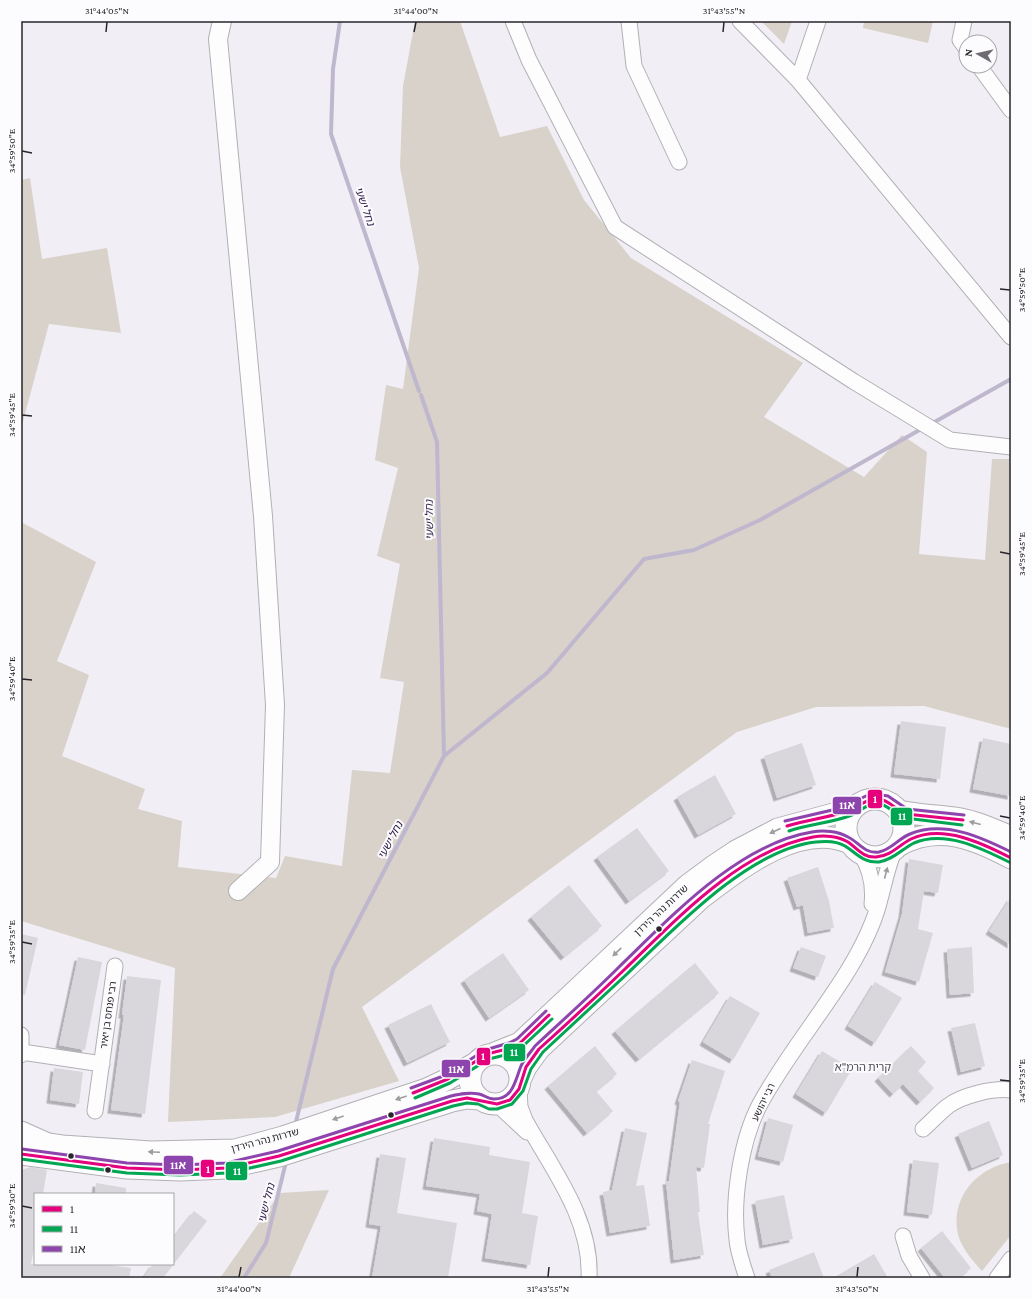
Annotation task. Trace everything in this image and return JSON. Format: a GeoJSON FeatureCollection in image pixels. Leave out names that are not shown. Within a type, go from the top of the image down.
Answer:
{"type":"FeatureCollection","features":[{"type":"Feature","properties":{"kind":"main road"},"geometry":{"type":"LineString","coordinates":[[1011,837],[981,824],[962,819],[917,815],[898,810],[884,800],[876,798],[859,803],[852,809],[846,826],[855,848],[878,857],[912,838],[926,835],[942,835],[976,841],[1011,858]]}},
{"type":"Feature","properties":{"kind":"main road","name":"שדרות נהר הירדן"},"geometry":{"type":"LineString","coordinates":[[495,1053],[520,1042],[688,885],[736,851],[778,829],[852,809]]}},
{"type":"Feature","properties":{"kind":"main road"},"geometry":{"type":"LineString","coordinates":[[896,848],[902,838],[904,829],[903,819],[898,810]]}},
{"type":"Feature","properties":{"kind":"main road","name":"שדרות נהר הירדן"},"geometry":{"type":"LineString","coordinates":[[520,1085],[528,1062],[539,1049],[700,899],[725,880],[768,853],[800,840],[823,836],[841,839],[855,848]]}},
{"type":"Feature","properties":{"kind":"main road"},"geometry":{"type":"LineString","coordinates":[[495,1053],[503,1054],[513,1061],[520,1072],[520,1085],[510,1100],[488,1101],[470,1086],[471,1071],[474,1064],[480,1058],[495,1053]]}},
{"type":"Feature","properties":{"kind":"main road","name":"שדרות נהר הירדן"},"geometry":{"type":"LineString","coordinates":[[21,1154],[126,1168],[180,1170],[231,1159],[283,1137],[427,1089],[474,1064]]}},
{"type":"Feature","properties":{"kind":"main road","name":"שדרות נהר הירדן"},"geometry":{"type":"LineString","coordinates":[[21,1132],[48,1144],[62,1146],[231,1159],[279,1156],[452,1101],[467,1098],[488,1101]]}},
{"type":"Feature","properties":{"kind":"street"},"geometry":{"type":"LineString","coordinates":[[222,21],[218,40],[264,516],[275,704],[270,862],[238,891]]}},
{"type":"Feature","properties":{"kind":"street"},"geometry":{"type":"LineString","coordinates":[[513,21],[529,60],[615,227],[853,381],[950,440],[1011,447]]}},
{"type":"Feature","properties":{"kind":"street"},"geometry":{"type":"LineString","coordinates":[[629,21],[634,66],[679,162]]}},
{"type":"Feature","properties":{"kind":"street"},"geometry":{"type":"LineString","coordinates":[[740,21],[798,80],[1011,337]]}},
{"type":"Feature","properties":{"kind":"street"},"geometry":{"type":"LineString","coordinates":[[798,80],[818,21]]}},
{"type":"Feature","properties":{"kind":"street"},"geometry":{"type":"LineString","coordinates":[[961,34],[964,21]]}},
{"type":"Feature","properties":{"kind":"street"},"geometry":{"type":"LineString","coordinates":[[985,74],[1011,110]]}},
{"type":"Feature","properties":{"kind":"street","name":"רבי יהושע"},"geometry":{"type":"LineString","coordinates":[[855,848],[868,864],[873,893],[868,928],[860,949]]}},
{"type":"Feature","properties":{"kind":"street","name":"רבי יהושע"},"geometry":{"type":"LineString","coordinates":[[747,1278],[737,1241],[736,1210],[745,1144],[760,1105],[782,1066],[849,969],[860,949],[874,920],[887,866],[896,848]]}},
{"type":"Feature","properties":{"kind":"street","name":"רבי פנחס בן יאיר"},"geometry":{"type":"LineString","coordinates":[[95,1111],[115,966]]}},
{"type":"Feature","properties":{"kind":"street"},"geometry":{"type":"LineString","coordinates":[[21,1035],[21,1053],[102,1064]]}},
{"type":"Feature","properties":{"kind":"street"},"geometry":{"type":"LineString","coordinates":[[520,1085],[520,1107],[525,1120],[577,1213],[586,1243],[590,1266],[589,1278]]}},
{"type":"Feature","properties":{"kind":"street"},"geometry":{"type":"LineString","coordinates":[[923,1129],[950,1105],[976,1093],[1011,1090]]}},
{"type":"Feature","properties":{"kind":"street"},"geometry":{"type":"LineString","coordinates":[[488,1101],[526,1130],[539,1146]]}},
{"type":"Feature","properties":{"kind":"street"},"geometry":{"type":"LineString","coordinates":[[903,1236],[909,1256],[922,1278]]}},
{"type":"Feature","properties":{"kind":"street"},"geometry":{"type":"LineString","coordinates":[[997,1278],[1011,1259]]}},
{"type":"Feature","properties":{"kind":"shaded area"},"geometry":{"type":"Polygon","coordinates":[[[415,21],[460,21],[500,137],[547,126],[584,200],[631,258],[803,363],[764,417],[864,477],[902,435],[927,452],[919,554],[985,560],[992,459],[1011,459],[1011,729],[924,706],[816,707],[737,732],[362,1007],[399,1081],[275,1117],[168,1122],[175,968],[21,921],[21,522],[96,562],[57,661],[89,675],[62,756],[145,789],[138,809],[182,821],[178,867],[276,878],[285,856],[342,866],[352,770],[390,773],[404,682],[380,678],[400,564],[377,556],[398,468],[375,460],[386,385],[403,389],[419,268],[400,167],[403,86],[415,21]]]}},
{"type":"Feature","properties":{"kind":"shaded area"},"geometry":{"type":"Polygon","coordinates":[[[761,21],[792,21],[784,44],[761,21]]]}},
{"type":"Feature","properties":{"kind":"shaded area"},"geometry":{"type":"Polygon","coordinates":[[[864,21],[933,21],[928,43],[863,28],[864,21]]]}},
{"type":"Feature","properties":{"kind":"shaded area"},"geometry":{"type":"Polygon","coordinates":[[[30,178],[42,259],[107,248],[121,333],[49,324],[21,429],[21,180],[30,178]]]}},
{"type":"Feature","properties":{"kind":"shaded area"},"geometry":{"type":"Polygon","coordinates":[[[1011,1162],[1011,1235],[982,1271],[966,1252],[961,1243],[957,1224],[957,1211],[967,1188],[976,1179],[986,1171],[998,1165],[1011,1162]]]}},
{"type":"Feature","properties":{"kind":"shaded area"},"geometry":{"type":"Polygon","coordinates":[[[329,1190],[289,1278],[220,1278],[280,1193],[329,1190]]]}},
{"type":"Feature","properties":{"kind":"building"},"geometry":{"type":"Polygon","coordinates":[[[901,721],[946,727],[940,779],[894,774],[901,721]]]}},
{"type":"Feature","properties":{"kind":"building"},"geometry":{"type":"Polygon","coordinates":[[[983,738],[1011,744],[1011,796],[973,789],[983,738]]]}},
{"type":"Feature","properties":{"kind":"building"},"geometry":{"type":"Polygon","coordinates":[[[802,743],[816,785],[777,798],[764,756],[802,743]]]}},
{"type":"Feature","properties":{"kind":"building"},"geometry":{"type":"Polygon","coordinates":[[[715,775],[736,814],[698,835],[677,797],[715,775]]]}},
{"type":"Feature","properties":{"kind":"building"},"geometry":{"type":"Polygon","coordinates":[[[637,828],[669,871],[629,901],[597,857],[637,828]]]}},
{"type":"Feature","properties":{"kind":"building"},"geometry":{"type":"Polygon","coordinates":[[[909,859],[943,865],[938,893],[924,891],[918,929],[933,933],[919,982],[885,972],[902,914],[909,859]]]}},
{"type":"Feature","properties":{"kind":"building"},"geometry":{"type":"Polygon","coordinates":[[[818,867],[829,901],[834,928],[808,933],[803,905],[797,907],[787,878],[818,867]]]}},
{"type":"Feature","properties":{"kind":"building"},"geometry":{"type":"Polygon","coordinates":[[[569,885],[602,926],[564,957],[531,917],[569,885]]]}},
{"type":"Feature","properties":{"kind":"building"},"geometry":{"type":"Polygon","coordinates":[[[1011,897],[1011,945],[989,931],[1011,897]]]}},
{"type":"Feature","properties":{"kind":"building"},"geometry":{"type":"Polygon","coordinates":[[[21,934],[38,938],[25,995],[21,995],[21,934]]]}},
{"type":"Feature","properties":{"kind":"building"},"geometry":{"type":"Polygon","coordinates":[[[801,947],[826,956],[818,977],[793,968],[801,947]]]}},
{"type":"Feature","properties":{"kind":"building"},"geometry":{"type":"Polygon","coordinates":[[[972,947],[974,993],[950,995],[947,949],[972,947]]]}},
{"type":"Feature","properties":{"kind":"building"},"geometry":{"type":"Polygon","coordinates":[[[503,953],[529,990],[489,1018],[464,980],[503,953]]]}},
{"type":"Feature","properties":{"kind":"building"},"geometry":{"type":"Polygon","coordinates":[[[78,957],[102,962],[85,1050],[59,1045],[78,957]]]}},
{"type":"Feature","properties":{"kind":"building"},"geometry":{"type":"Polygon","coordinates":[[[695,963],[719,993],[639,1059],[615,1031],[695,963]]]}},
{"type":"Feature","properties":{"kind":"building"},"geometry":{"type":"Polygon","coordinates":[[[127,976],[161,980],[145,1114],[111,1110],[124,1015],[122,1015],[127,976]]]}},
{"type":"Feature","properties":{"kind":"building"},"geometry":{"type":"Polygon","coordinates":[[[875,982],[902,998],[875,1043],[848,1026],[875,982]]]}},
{"type":"Feature","properties":{"kind":"building"},"geometry":{"type":"Polygon","coordinates":[[[730,996],[760,1013],[733,1060],[703,1042],[730,996]]]}},
{"type":"Feature","properties":{"kind":"building"},"geometry":{"type":"Polygon","coordinates":[[[431,1004],[450,1042],[407,1063],[388,1025],[431,1004]]]}},
{"type":"Feature","properties":{"kind":"building"},"geometry":{"type":"Polygon","coordinates":[[[975,1023],[985,1066],[961,1072],[951,1028],[975,1023]]]}},
{"type":"Feature","properties":{"kind":"building"},"geometry":{"type":"Polygon","coordinates":[[[595,1046],[617,1074],[596,1091],[613,1111],[587,1133],[548,1086],[595,1046]]]}},
{"type":"Feature","properties":{"kind":"building"},"geometry":{"type":"Polygon","coordinates":[[[911,1046],[926,1062],[918,1071],[934,1088],[920,1102],[903,1084],[893,1094],[878,1078],[911,1046]]]}},
{"type":"Feature","properties":{"kind":"building"},"geometry":{"type":"Polygon","coordinates":[[[822,1051],[852,1069],[826,1113],[796,1094],[822,1051]]]}},
{"type":"Feature","properties":{"kind":"building"},"geometry":{"type":"Polygon","coordinates":[[[692,1060],[725,1071],[708,1124],[710,1124],[704,1168],[696,1167],[700,1212],[698,1212],[704,1255],[674,1260],[666,1181],[669,1181],[680,1102],[678,1101],[692,1060]]]}},
{"type":"Feature","properties":{"kind":"building"},"geometry":{"type":"Polygon","coordinates":[[[54,1068],[83,1072],[79,1104],[50,1100],[54,1068]]]}},
{"type":"Feature","properties":{"kind":"building"},"geometry":{"type":"Polygon","coordinates":[[[768,1118],[793,1125],[783,1162],[758,1156],[768,1118]]]}},
{"type":"Feature","properties":{"kind":"building"},"geometry":{"type":"Polygon","coordinates":[[[989,1121],[1003,1155],[972,1168],[958,1134],[989,1121]]]}},
{"type":"Feature","properties":{"kind":"building"},"geometry":{"type":"Polygon","coordinates":[[[625,1128],[647,1133],[636,1186],[644,1185],[650,1226],[610,1233],[603,1192],[612,1190],[625,1128]]]}},
{"type":"Feature","properties":{"kind":"building"},"geometry":{"type":"Polygon","coordinates":[[[434,1138],[490,1147],[489,1155],[530,1162],[522,1213],[538,1216],[530,1265],[485,1258],[492,1214],[477,1211],[480,1194],[426,1186],[434,1138]]]}},
{"type":"Feature","properties":{"kind":"building"},"geometry":{"type":"Polygon","coordinates":[[[380,1154],[406,1158],[397,1213],[457,1223],[448,1278],[372,1278],[381,1226],[369,1224],[380,1154]]]}},
{"type":"Feature","properties":{"kind":"building"},"geometry":{"type":"Polygon","coordinates":[[[913,1160],[939,1163],[932,1215],[907,1212],[913,1160]]]}},
{"type":"Feature","properties":{"kind":"building"},"geometry":{"type":"Polygon","coordinates":[[[31,1167],[47,1170],[43,1193],[34,1193],[34,1248],[31,1264],[109,1265],[131,1268],[129,1278],[21,1278],[21,1170],[31,1167]]]}},
{"type":"Feature","properties":{"kind":"building"},"geometry":{"type":"Polygon","coordinates":[[[96,1183],[126,1188],[126,1193],[95,1193],[96,1183]]]}},
{"type":"Feature","properties":{"kind":"building"},"geometry":{"type":"Polygon","coordinates":[[[784,1195],[793,1239],[763,1245],[755,1201],[784,1195]]]}},
{"type":"Feature","properties":{"kind":"building"},"geometry":{"type":"Polygon","coordinates":[[[194,1211],[207,1221],[174,1264],[174,1237],[194,1211]]]}},
{"type":"Feature","properties":{"kind":"building"},"geometry":{"type":"Polygon","coordinates":[[[942,1231],[971,1268],[959,1278],[945,1278],[921,1248],[942,1231]]]}},
{"type":"Feature","properties":{"kind":"building"},"geometry":{"type":"Polygon","coordinates":[[[814,1252],[824,1278],[772,1278],[769,1270],[814,1252]]]}},
{"type":"Feature","properties":{"kind":"building"},"geometry":{"type":"Polygon","coordinates":[[[874,1254],[888,1278],[833,1278],[874,1254]]]}},
{"type":"Feature","properties":{"kind":"building"},"geometry":{"type":"Polygon","coordinates":[[[152,1265],[173,1265],[163,1278],[143,1278],[152,1265]]]}},
{"type":"Feature","properties":{"kind":"waterway","name":"נחל ישעי"},"geometry":{"type":"LineString","coordinates":[[340,21],[333,69],[331,134],[419,391]]}},
{"type":"Feature","properties":{"kind":"waterway"},"geometry":{"type":"LineString","coordinates":[[931,424],[1011,379]]}},
{"type":"Feature","properties":{"kind":"waterway","name":"נחל ישעי"},"geometry":{"type":"LineString","coordinates":[[295,1126],[333,969],[444,756],[437,442],[421,395]]}},
{"type":"Feature","properties":{"kind":"waterway"},"geometry":{"type":"LineString","coordinates":[[444,756],[547,673],[644,559],[694,550],[760,520],[923,428]]}},
{"type":"Feature","properties":{"kind":"waterway","name":"נחל ישעי"},"geometry":{"type":"LineString","coordinates":[[244,1278],[266,1243],[286,1162]]}},
{"type":"Feature","properties":{"kind":"transit line","name":"11א"},"geometry":{"type":"LineString","coordinates":[[785,821],[841,808],[866,796],[875,794],[888,796],[907,809],[964,815]]}},
{"type":"Feature","properties":{"kind":"transit line","name":"1"},"geometry":{"type":"LineString","coordinates":[[787,826],[842,813],[867,801],[875,799],[886,801],[906,814],[963,820]]}},
{"type":"Feature","properties":{"kind":"transit line","name":"11"},"geometry":{"type":"LineString","coordinates":[[789,831],[844,818],[873,804],[884,805],[905,818],[962,825]]}},
{"type":"Feature","properties":{"kind":"transit line","name":"11א"},"geometry":{"type":"LineString","coordinates":[[22,1149],[127,1163],[180,1165],[226,1163],[278,1151],[451,1096],[472,1093],[492,1099],[500,1098],[509,1093],[515,1083],[522,1063],[535,1046],[683,905],[707,885],[758,851],[785,839],[812,832],[826,831],[844,835],[869,851],[879,852],[887,849],[910,834],[923,830],[936,829],[962,832],[975,836],[1011,852]]}},
{"type":"Feature","properties":{"kind":"transit line","name":"1"},"geometry":{"type":"LineString","coordinates":[[21,1154],[127,1168],[180,1170],[227,1168],[279,1156],[452,1101],[467,1098],[497,1104],[510,1100],[519,1089],[526,1067],[539,1049],[688,909],[735,872],[760,856],[786,844],[813,837],[826,836],[844,840],[864,855],[876,857],[886,855],[907,841],[923,835],[949,834],[975,841],[1011,858]]}},
{"type":"Feature","properties":{"kind":"transit line","name":"11"},"geometry":{"type":"LineString","coordinates":[[21,1159],[127,1173],[180,1175],[228,1173],[281,1161],[453,1106],[467,1103],[478,1104],[489,1109],[497,1109],[512,1104],[523,1091],[531,1069],[543,1052],[667,935],[714,894],[739,875],[765,859],[791,848],[816,842],[835,842],[842,844],[869,861],[879,862],[893,857],[914,843],[938,839],[963,842],[987,851],[1009,862]]}},
{"type":"Feature","properties":{"kind":"transit line","name":"11א"},"geometry":{"type":"LineString","coordinates":[[411,1088],[446,1075],[485,1050],[517,1039],[546,1011]]}},
{"type":"Feature","properties":{"kind":"transit line","name":"1"},"geometry":{"type":"LineString","coordinates":[[413,1093],[448,1079],[487,1054],[511,1048],[520,1043],[549,1015]]}},
{"type":"Feature","properties":{"kind":"transit line","name":"11"},"geometry":{"type":"LineString","coordinates":[[415,1098],[450,1083],[489,1059],[513,1053],[522,1047],[552,1019]]}},
{"type":"Feature","properties":{"kind":"district","name":"קרית הרמ\"א"},"geometry":{"type":"Point","coordinates":[863,1067]}}]}
